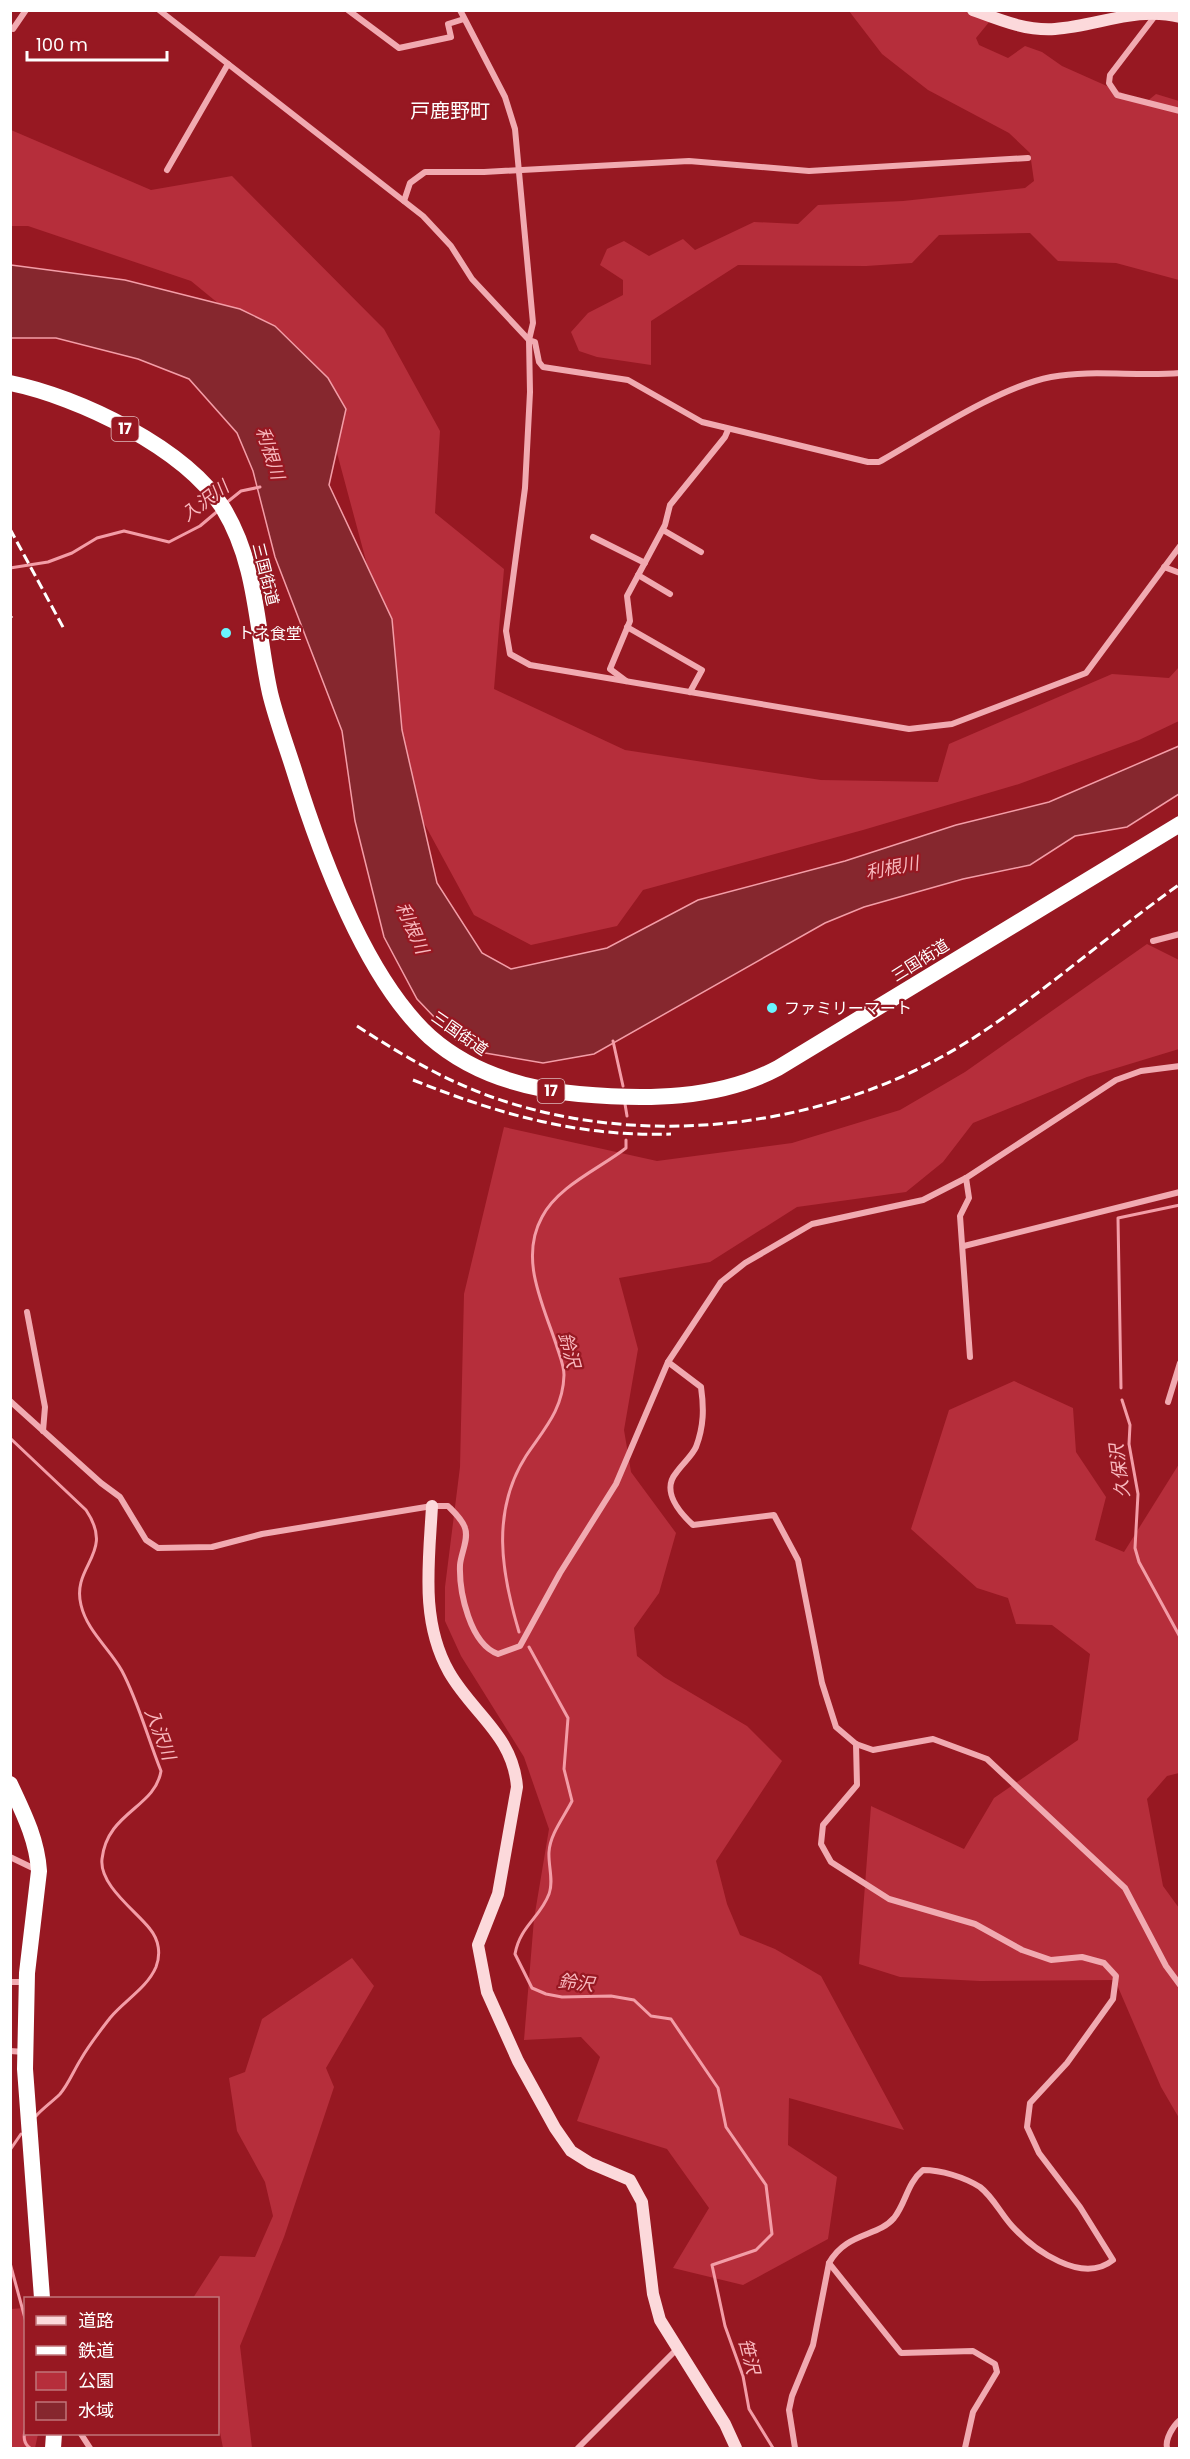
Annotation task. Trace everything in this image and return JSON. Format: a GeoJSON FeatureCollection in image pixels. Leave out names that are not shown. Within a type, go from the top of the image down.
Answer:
{"type":"FeatureCollection","features":[{"type":"Feature","properties":{"kind":"highway","name":"三国街道"},"geometry":{"type":"LineString","coordinates":[[10,383],[58,396],[150,443],[189,468],[224,511],[242,547],[249,569],[263,658],[279,724],[317,843],[359,932],[399,1003],[424,1030],[455,1055],[514,1083],[538,1090],[588,1095],[666,1095],[726,1090],[748,1083],[778,1068],[1179,824]]}},
{"type":"Feature","properties":{"kind":"highway"},"geometry":{"type":"LineString","coordinates":[[10,1784],[33,1836],[39,1871],[19,1982],[18,2051],[42,2297]]}},
{"type":"Feature","properties":{"kind":"street"},"geometry":{"type":"LineString","coordinates":[[10,28],[13,28],[26,10]]}},
{"type":"Feature","properties":{"kind":"street"},"geometry":{"type":"LineString","coordinates":[[159,10],[404,201],[442,234],[471,279],[529,340],[535,342],[539,362],[543,367],[628,380],[702,422],[855,460],[879,462],[1025,384],[1052,377],[1078,375],[1179,373]]}},
{"type":"Feature","properties":{"kind":"street"},"geometry":{"type":"LineString","coordinates":[[348,10],[399,48],[451,37],[448,24],[464,18]]}},
{"type":"Feature","properties":{"kind":"street"},"geometry":{"type":"LineString","coordinates":[[460,10],[505,96],[515,129],[533,323],[529,340],[525,488],[506,631],[507,646],[517,660],[530,665],[909,729],[951,724],[1086,673],[1179,546]]}},
{"type":"Feature","properties":{"kind":"street"},"geometry":{"type":"LineString","coordinates":[[973,10],[1036,29],[1057,29],[1107,14],[1158,13],[1179,17]]}},
{"type":"Feature","properties":{"kind":"street"},"geometry":{"type":"LineString","coordinates":[[1158,13],[1110,75],[1109,83],[1117,95],[1179,111]]}},
{"type":"Feature","properties":{"kind":"street"},"geometry":{"type":"LineString","coordinates":[[167,170],[228,64]]}},
{"type":"Feature","properties":{"kind":"street"},"geometry":{"type":"LineString","coordinates":[[404,201],[410,183],[425,172],[483,172],[519,168],[689,161],[809,171],[1028,158]]}},
{"type":"Feature","properties":{"kind":"street"},"geometry":{"type":"LineString","coordinates":[[627,682],[610,669],[630,621],[627,596],[663,530],[670,505],[725,437],[728,430]]}},
{"type":"Feature","properties":{"kind":"street"},"geometry":{"type":"LineString","coordinates":[[663,530],[701,552]]}},
{"type":"Feature","properties":{"kind":"street"},"geometry":{"type":"LineString","coordinates":[[593,537],[645,563]]}},
{"type":"Feature","properties":{"kind":"street"},"geometry":{"type":"LineString","coordinates":[[1164,567],[1179,573]]}},
{"type":"Feature","properties":{"kind":"street"},"geometry":{"type":"LineString","coordinates":[[638,575],[670,594]]}},
{"type":"Feature","properties":{"kind":"street"},"geometry":{"type":"LineString","coordinates":[[627,627],[702,670],[690,692]]}},
{"type":"Feature","properties":{"kind":"street"},"geometry":{"type":"LineString","coordinates":[[1153,941],[1179,934]]}},
{"type":"Feature","properties":{"kind":"street"},"geometry":{"type":"LineString","coordinates":[[10,1401],[101,1483],[120,1497],[146,1540],[158,1548],[180,1550],[212,1547],[262,1534],[432,1506],[448,1506],[466,1530],[460,1565],[463,1595],[483,1645],[498,1654],[520,1646],[560,1573],[616,1484],[669,1362],[721,1282],[745,1263],[812,1224],[923,1200],[966,1178],[1116,1080],[1141,1071],[1179,1065]]}},
{"type":"Feature","properties":{"kind":"street"},"geometry":{"type":"LineString","coordinates":[[966,1178],[969,1198],[960,1215],[964,1246],[970,1357]]}},
{"type":"Feature","properties":{"kind":"street"},"geometry":{"type":"LineString","coordinates":[[964,1246],[1179,1192]]}},
{"type":"Feature","properties":{"kind":"street"},"geometry":{"type":"LineString","coordinates":[[27,1312],[45,1407],[44,1431]]}},
{"type":"Feature","properties":{"kind":"street"},"geometry":{"type":"LineString","coordinates":[[669,1362],[701,1387],[704,1420],[695,1449],[673,1476],[672,1498],[679,1511],[693,1525],[774,1515],[798,1560],[822,1683],[836,1727],[856,1744],[873,1750],[933,1739],[987,1759],[1125,1888],[1166,1966],[1179,1985]]}},
{"type":"Feature","properties":{"kind":"street"},"geometry":{"type":"LineString","coordinates":[[1168,1402],[1179,1363]]}},
{"type":"Feature","properties":{"kind":"street"},"geometry":{"type":"LineString","coordinates":[[432,1506],[427,1603],[432,1625],[447,1669],[463,1695],[503,1740],[516,1772],[517,1787],[498,1894],[478,1944],[487,1992],[518,2061],[555,2128],[571,2151],[590,2163],[630,2180],[642,2202],[653,2294],[660,2320],[725,2424],[736,2448]]}},
{"type":"Feature","properties":{"kind":"street"},"geometry":{"type":"LineString","coordinates":[[795,2448],[789,2410],[792,2396],[813,2345],[829,2262],[834,2253],[849,2241],[893,2219],[916,2175],[923,2170],[968,2180],[981,2188],[1013,2227],[1046,2254],[1083,2268],[1104,2267],[1113,2260],[1080,2207],[1039,2153],[1027,2127],[1030,2103],[1067,2063],[1113,1999],[1116,1976],[1104,1963],[1082,1957],[1051,1960],[1022,1950],[975,1924],[889,1899],[831,1862],[821,1844],[823,1825],[856,1785],[856,1744]]}},
{"type":"Feature","properties":{"kind":"street"},"geometry":{"type":"LineString","coordinates":[[10,1857],[39,1871]]}},
{"type":"Feature","properties":{"kind":"street"},"geometry":{"type":"LineString","coordinates":[[829,2262],[901,2353],[974,2351],[995,2364],[997,2372],[973,2412],[965,2448]]}},
{"type":"Feature","properties":{"kind":"street"},"geometry":{"type":"LineString","coordinates":[[578,2448],[678,2348]]}},
{"type":"Feature","properties":{"kind":"street"},"geometry":{"type":"LineString","coordinates":[[1167,2448],[1166,2444],[1174,2425],[1179,2420]]}},
{"type":"Feature","properties":{"kind":"street"},"geometry":{"type":"LineString","coordinates":[[82,2435],[90,2448]]}},
{"type":"Feature","properties":{"kind":"green space"},"geometry":{"type":"Polygon","coordinates":[[[849,11],[987,11],[990,21],[976,38],[979,45],[1008,58],[1025,46],[1042,52],[1062,66],[1145,103],[1156,94],[1179,101],[1179,280],[1116,263],[1058,261],[1030,233],[939,235],[912,263],[866,266],[738,265],[651,321],[651,365],[597,357],[579,351],[571,332],[588,313],[623,295],[623,280],[600,265],[607,249],[624,241],[649,256],[683,239],[695,250],[754,222],[798,224],[818,205],[903,201],[1025,188],[1034,181],[1030,153],[1009,133],[928,90],[882,54],[849,11]]]}},
{"type":"Feature","properties":{"kind":"green space"},"geometry":{"type":"Polygon","coordinates":[[[11,130],[151,190],[232,176],[384,329],[440,431],[435,513],[504,569],[494,689],[625,750],[821,780],[938,782],[949,744],[1112,674],[1169,678],[1179,667],[1179,721],[1139,740],[1019,784],[863,830],[643,890],[617,926],[531,945],[474,915],[387,755],[397,676],[319,386],[191,281],[28,226],[11,226],[11,130]]]}},
{"type":"Feature","properties":{"kind":"green space"},"geometry":{"type":"Polygon","coordinates":[[[1147,944],[1179,960],[1179,1049],[1087,1077],[973,1123],[943,1162],[906,1192],[797,1207],[710,1262],[619,1278],[638,1349],[624,1430],[631,1472],[676,1533],[659,1593],[634,1628],[637,1656],[664,1677],[747,1726],[782,1761],[716,1861],[727,1904],[740,1935],[775,1949],[821,1976],[904,2130],[789,2098],[788,2145],[837,2177],[828,2239],[743,2285],[673,2268],[709,2208],[667,2149],[577,2121],[600,2057],[581,2037],[524,2040],[534,1919],[549,1829],[524,1757],[461,1656],[445,1621],[445,1587],[460,1467],[464,1294],[504,1127],[657,1161],[792,1143],[900,1110],[965,1072],[1147,944]]]}},
{"type":"Feature","properties":{"kind":"green space"},"geometry":{"type":"Polygon","coordinates":[[[1014,1381],[1073,1408],[1076,1452],[1106,1497],[1095,1540],[1124,1552],[1179,1464],[1179,1773],[1167,1776],[1147,1799],[1163,1886],[1179,1908],[1179,2118],[1161,2087],[1115,1980],[980,1981],[900,1977],[859,1964],[871,1806],[964,1849],[994,1798],[1078,1740],[1090,1654],[1052,1625],[1016,1624],[1008,1598],[977,1588],[911,1529],[949,1410],[1014,1381]]]}},
{"type":"Feature","properties":{"kind":"green space"},"geometry":{"type":"Polygon","coordinates":[[[352,1958],[374,1986],[326,2068],[334,2087],[284,2237],[240,2346],[252,2448],[223,2448],[219,2427],[219,2297],[194,2297],[220,2256],[255,2257],[273,2216],[265,2182],[237,2131],[229,2078],[245,2072],[262,2019],[352,1958]]]}},
{"type":"Feature","properties":{"kind":"green space"},"geometry":{"type":"Polygon","coordinates":[[[24,2308],[24,2435],[38,2435],[35,2448],[11,2448],[11,2309],[24,2308]]]}},
{"type":"Feature","properties":{"kind":"water","name":"利根川"},"geometry":{"type":"Polygon","coordinates":[[[11,265],[125,280],[240,309],[275,326],[328,378],[346,409],[329,485],[392,619],[402,730],[437,883],[482,953],[511,969],[607,948],[698,900],[845,861],[956,825],[1049,802],[1179,746],[1179,794],[1127,827],[1075,836],[1030,865],[963,879],[864,907],[825,923],[594,1054],[543,1063],[485,1053],[457,1041],[417,999],[384,937],[355,821],[342,731],[275,557],[253,471],[237,433],[189,379],[138,359],[56,338],[11,338],[11,265]]]}},
{"type":"Feature","properties":{"kind":"waterway","name":"入沢川"},"geometry":{"type":"LineString","coordinates":[[226,503],[241,491],[260,487]]}},
{"type":"Feature","properties":{"kind":"waterway","name":"入沢川"},"geometry":{"type":"LineString","coordinates":[[10,568],[48,562],[72,553],[97,538],[124,531],[169,542],[200,526],[219,510]]}},
{"type":"Feature","properties":{"kind":"waterway","name":"鈴沢"},"geometry":{"type":"LineString","coordinates":[[613,1041],[623,1086]]}},
{"type":"Feature","properties":{"kind":"waterway","name":"鈴沢"},"geometry":{"type":"LineString","coordinates":[[625,1104],[627,1116]]}},
{"type":"Feature","properties":{"kind":"waterway","name":"鈴沢"},"geometry":{"type":"LineString","coordinates":[[519,1632],[504,1564],[504,1520],[515,1477],[556,1409],[564,1375],[536,1281],[533,1265],[535,1233],[542,1217],[558,1196],[626,1148],[626,1140]]}},
{"type":"Feature","properties":{"kind":"waterway","name":"久保沢"},"geometry":{"type":"LineString","coordinates":[[1121,1388],[1118,1218],[1180,1205]]}},
{"type":"Feature","properties":{"kind":"waterway","name":"久保沢"},"geometry":{"type":"LineString","coordinates":[[1122,1400],[1130,1425],[1129,1444],[1138,1494],[1135,1548],[1139,1562],[1180,1637]]}},
{"type":"Feature","properties":{"kind":"waterway","name":"入沢川"},"geometry":{"type":"LineString","coordinates":[[10,1438],[86,1510],[94,1525],[95,1549],[82,1579],[81,1605],[93,1632],[117,1663],[128,1683],[161,1771],[150,1794],[112,1831],[102,1859],[106,1878],[112,1888],[150,1929],[155,1938],[159,1952],[158,1962],[147,1981],[110,2018],[84,2054],[60,2094],[36,2116]]}},
{"type":"Feature","properties":{"kind":"waterway","name":"鈴沢"},"geometry":{"type":"LineString","coordinates":[[529,1647],[568,1718],[564,1769],[572,1801],[550,1845],[549,1894],[541,1910],[521,1936],[515,1954],[532,1988],[546,1994],[562,1997],[611,1996],[634,2000],[651,2016],[671,2019],[718,2088],[726,2127],[766,2185],[772,2234],[756,2250],[712,2265],[725,2326],[743,2376],[749,2409],[773,2448]]}},
{"type":"Feature","properties":{"kind":"waterway","name":"入沢川"},"geometry":{"type":"LineString","coordinates":[[10,2150],[21,2134]]}},
{"type":"Feature","properties":{"kind":"waterway","name":"入沢川"},"geometry":{"type":"LineString","coordinates":[[10,2263],[24,2315]]}},
{"type":"Feature","properties":{"kind":"waterway","name":"入沢川"},"geometry":{"type":"LineString","coordinates":[[24,2435],[26,2444],[30,2448]]}},
{"type":"Feature","properties":{"kind":"railway"},"geometry":{"type":"LineString","coordinates":[[10,529],[64,629]]}},
{"type":"Feature","properties":{"kind":"railway"},"geometry":{"type":"LineString","coordinates":[[357,1026],[448,1079],[507,1102],[566,1117],[627,1125],[689,1126],[750,1120],[811,1108],[869,1090],[925,1065],[978,1035],[1004,1017],[1180,884]]}},
{"type":"Feature","properties":{"kind":"railway"},"geometry":{"type":"LineString","coordinates":[[413,1080],[476,1103],[539,1121],[603,1132],[671,1134]]}},
{"type":"Feature","properties":{"kind":"place","name":"トネ食堂"},"geometry":{"type":"Point","coordinates":[226,633]}},
{"type":"Feature","properties":{"kind":"place","name":"ファミリーマート"},"geometry":{"type":"Point","coordinates":[772,1008]}},
{"type":"Feature","properties":{"kind":"district","name":"戸鹿野町"},"geometry":{"type":"Point","coordinates":[450,111]}},
{"type":"Feature","properties":{"kind":"water label","name":"笹沢"},"geometry":{"type":"Point","coordinates":[749,2356]}}]}
